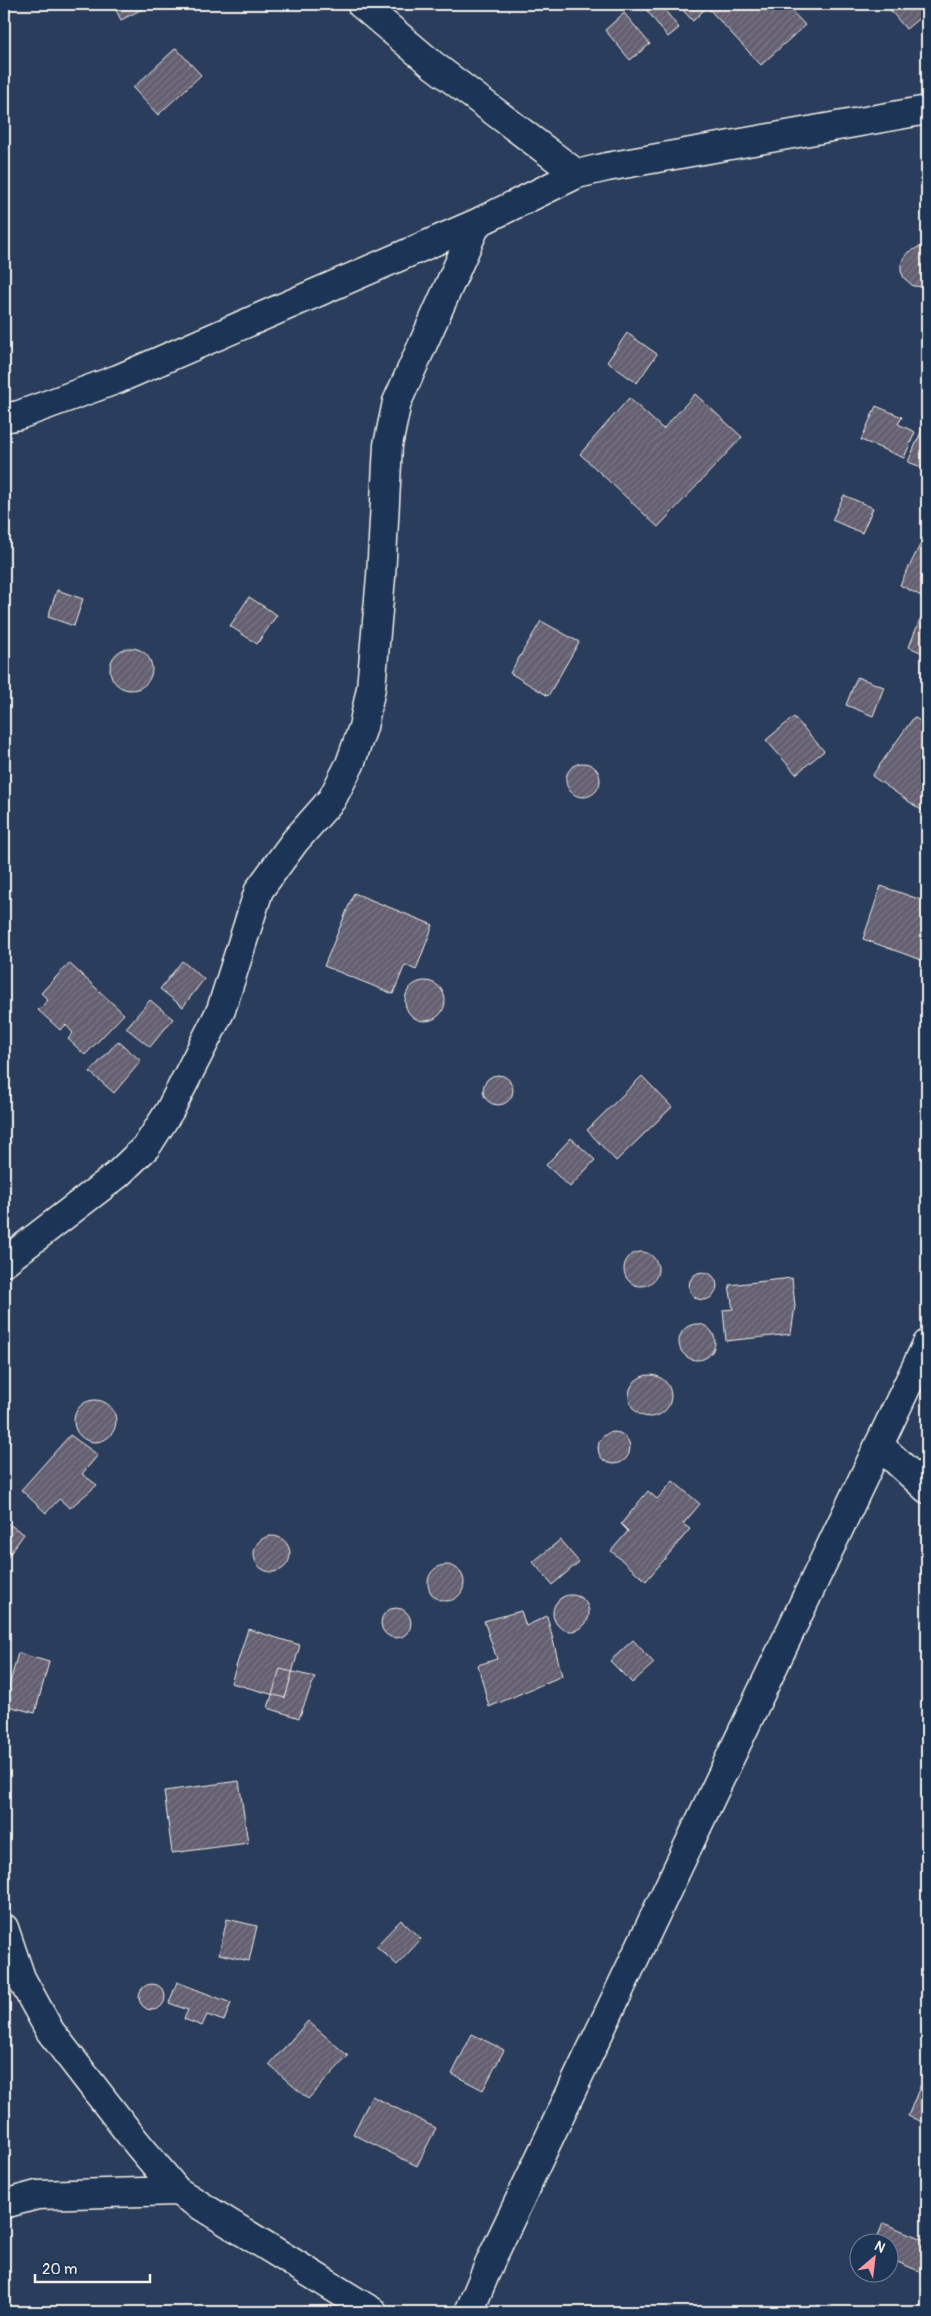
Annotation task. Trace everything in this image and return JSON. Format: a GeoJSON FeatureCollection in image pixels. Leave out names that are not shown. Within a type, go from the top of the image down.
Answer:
{"type":"FeatureCollection","features":[{"type":"Feature","properties":{"kind":"street"},"geometry":{"type":"LineString","coordinates":[[361,4],[433,65],[577,174]]}},
{"type":"Feature","properties":{"kind":"street"},"geometry":{"type":"LineString","coordinates":[[4,418],[19,415],[118,379],[477,223],[577,174],[927,110]]}},
{"type":"Feature","properties":{"kind":"street"},"geometry":{"type":"LineString","coordinates":[[4,1262],[117,1175],[147,1146],[170,1110],[221,1010],[259,890],[294,841],[332,800],[350,764],[363,727],[371,688],[381,577],[388,445],[397,402],[477,223]]}},
{"type":"Feature","properties":{"kind":"street"},"geometry":{"type":"LineString","coordinates":[[469,2312],[495,2251],[927,1344]]}},
{"type":"Feature","properties":{"kind":"street"},"geometry":{"type":"LineString","coordinates":[[879,1445],[927,1489]]}},
{"type":"Feature","properties":{"kind":"street"},"geometry":{"type":"LineString","coordinates":[[4,1928],[21,1978],[50,2031],[136,2142],[177,2191],[373,2312]]}},
{"type":"Feature","properties":{"kind":"street"},"geometry":{"type":"LineString","coordinates":[[4,2204],[37,2195],[177,2191]]}},
{"type":"Feature","properties":{"kind":"building"},"geometry":{"type":"Polygon","coordinates":[[[113,4],[152,4],[121,20],[113,4]]]}},
{"type":"Feature","properties":{"kind":"building"},"geometry":{"type":"Polygon","coordinates":[[[649,4],[660,4],[679,28],[668,37],[644,7],[649,4]]]}},
{"type":"Feature","properties":{"kind":"building"},"geometry":{"type":"Polygon","coordinates":[[[677,4],[785,4],[805,25],[761,65],[707,7],[693,21],[677,4]]]}},
{"type":"Feature","properties":{"kind":"building"},"geometry":{"type":"Polygon","coordinates":[[[885,4],[927,4],[927,12],[906,29],[885,4]]]}},
{"type":"Feature","properties":{"kind":"building"},"geometry":{"type":"Polygon","coordinates":[[[624,13],[650,44],[630,60],[605,30],[624,13]]]}},
{"type":"Feature","properties":{"kind":"building"},"geometry":{"type":"Polygon","coordinates":[[[176,48],[201,75],[158,115],[133,88],[176,48]]]}},
{"type":"Feature","properties":{"kind":"building"},"geometry":{"type":"Polygon","coordinates":[[[919,247],[927,247],[927,287],[913,286],[904,278],[901,271],[901,264],[907,253],[919,247]]]}},
{"type":"Feature","properties":{"kind":"building"},"geometry":{"type":"Polygon","coordinates":[[[627,333],[657,354],[637,383],[607,362],[627,333]]]}},
{"type":"Feature","properties":{"kind":"building"},"geometry":{"type":"Polygon","coordinates":[[[695,394],[742,437],[658,527],[580,454],[629,398],[663,429],[695,394]]]}},
{"type":"Feature","properties":{"kind":"building"},"geometry":{"type":"Polygon","coordinates":[[[876,406],[902,417],[898,424],[915,432],[904,458],[861,440],[876,406]]]}},
{"type":"Feature","properties":{"kind":"building"},"geometry":{"type":"Polygon","coordinates":[[[923,427],[927,429],[927,469],[908,462],[923,427]]]}},
{"type":"Feature","properties":{"kind":"building"},"geometry":{"type":"Polygon","coordinates":[[[844,495],[873,508],[862,533],[832,520],[844,495]]]}},
{"type":"Feature","properties":{"kind":"building"},"geometry":{"type":"Polygon","coordinates":[[[927,531],[927,599],[900,585],[927,531]]]}},
{"type":"Feature","properties":{"kind":"building"},"geometry":{"type":"Polygon","coordinates":[[[57,590],[83,599],[74,626],[48,617],[57,590]]]}},
{"type":"Feature","properties":{"kind":"building"},"geometry":{"type":"Polygon","coordinates":[[[249,597],[277,615],[257,644],[230,626],[249,597]]]}},
{"type":"Feature","properties":{"kind":"building"},"geometry":{"type":"Polygon","coordinates":[[[920,619],[927,621],[927,655],[909,647],[920,619]]]}},
{"type":"Feature","properties":{"kind":"building"},"geometry":{"type":"Polygon","coordinates":[[[541,621],[579,642],[548,696],[510,673],[541,621]]]}},
{"type":"Feature","properties":{"kind":"building"},"geometry":{"type":"Polygon","coordinates":[[[135,648],[143,651],[149,657],[152,669],[149,681],[143,687],[127,690],[119,687],[113,681],[110,665],[113,657],[119,651],[135,648]]]}},
{"type":"Feature","properties":{"kind":"building"},"geometry":{"type":"Polygon","coordinates":[[[857,677],[884,687],[873,716],[846,705],[857,677]]]}},
{"type":"Feature","properties":{"kind":"building"},"geometry":{"type":"Polygon","coordinates":[[[794,717],[824,751],[796,774],[766,740],[794,717]]]}},
{"type":"Feature","properties":{"kind":"building"},"geometry":{"type":"Polygon","coordinates":[[[914,717],[927,726],[927,807],[924,812],[872,776],[914,717]]]}},
{"type":"Feature","properties":{"kind":"building"},"geometry":{"type":"Polygon","coordinates":[[[583,763],[590,764],[595,768],[599,773],[599,787],[595,792],[590,796],[583,797],[576,796],[571,792],[567,787],[566,780],[567,773],[571,768],[576,764],[583,763]]]}},
{"type":"Feature","properties":{"kind":"building"},"geometry":{"type":"Polygon","coordinates":[[[881,886],[927,902],[927,962],[863,939],[881,886]]]}},
{"type":"Feature","properties":{"kind":"building"},"geometry":{"type":"Polygon","coordinates":[[[354,893],[433,925],[416,970],[405,965],[393,994],[324,966],[354,893]]]}},
{"type":"Feature","properties":{"kind":"building"},"geometry":{"type":"Polygon","coordinates":[[[182,961],[204,979],[183,1007],[160,989],[182,961]]]}},
{"type":"Feature","properties":{"kind":"building"},"geometry":{"type":"Polygon","coordinates":[[[69,963],[124,1014],[85,1055],[68,1039],[73,1033],[66,1025],[60,1030],[38,1010],[48,1000],[41,993],[69,963]]]}},
{"type":"Feature","properties":{"kind":"building"},"geometry":{"type":"Polygon","coordinates":[[[425,981],[439,987],[445,1001],[439,1015],[425,1021],[411,1015],[405,1001],[411,987],[425,981]]]}},
{"type":"Feature","properties":{"kind":"building"},"geometry":{"type":"Polygon","coordinates":[[[150,1000],[173,1019],[150,1047],[126,1028],[150,1000]]]}},
{"type":"Feature","properties":{"kind":"building"},"geometry":{"type":"Polygon","coordinates":[[[118,1041],[141,1061],[114,1093],[90,1072],[118,1041]]]}},
{"type":"Feature","properties":{"kind":"building"},"geometry":{"type":"Polygon","coordinates":[[[498,1075],[504,1076],[512,1084],[512,1096],[504,1104],[498,1105],[492,1104],[484,1096],[483,1090],[484,1084],[492,1076],[498,1075]]]}},
{"type":"Feature","properties":{"kind":"building"},"geometry":{"type":"Polygon","coordinates":[[[642,1076],[672,1107],[616,1161],[587,1130],[642,1076]]]}},
{"type":"Feature","properties":{"kind":"building"},"geometry":{"type":"Polygon","coordinates":[[[571,1138],[595,1160],[570,1187],[546,1165],[571,1138]]]}},
{"type":"Feature","properties":{"kind":"building"},"geometry":{"type":"Polygon","coordinates":[[[641,1252],[648,1253],[653,1257],[657,1262],[657,1276],[653,1281],[648,1285],[641,1286],[634,1285],[629,1281],[625,1276],[624,1269],[625,1262],[629,1257],[634,1253],[641,1252]]]}},
{"type":"Feature","properties":{"kind":"building"},"geometry":{"type":"Polygon","coordinates":[[[703,1272],[713,1276],[717,1286],[713,1296],[703,1300],[693,1296],[689,1286],[693,1276],[703,1272]]]}},
{"type":"Feature","properties":{"kind":"building"},"geometry":{"type":"Polygon","coordinates":[[[792,1278],[795,1306],[791,1334],[726,1341],[723,1310],[733,1309],[729,1285],[792,1278]]]}},
{"type":"Feature","properties":{"kind":"building"},"geometry":{"type":"Polygon","coordinates":[[[697,1324],[704,1325],[710,1329],[714,1335],[714,1349],[710,1355],[704,1359],[697,1360],[690,1359],[684,1355],[680,1349],[679,1342],[680,1335],[684,1329],[690,1325],[697,1324]]]}},
{"type":"Feature","properties":{"kind":"building"},"geometry":{"type":"Polygon","coordinates":[[[650,1375],[665,1381],[671,1396],[665,1411],[650,1417],[635,1411],[629,1396],[635,1381],[650,1375]]]}},
{"type":"Feature","properties":{"kind":"building"},"geometry":{"type":"Polygon","coordinates":[[[95,1400],[110,1406],[116,1421],[110,1436],[95,1442],[80,1436],[74,1421],[80,1406],[95,1400]]]}},
{"type":"Feature","properties":{"kind":"building"},"geometry":{"type":"Polygon","coordinates":[[[614,1432],[626,1436],[630,1448],[626,1460],[614,1464],[602,1460],[598,1448],[602,1436],[614,1432]]]}},
{"type":"Feature","properties":{"kind":"building"},"geometry":{"type":"Polygon","coordinates":[[[70,1435],[98,1455],[82,1474],[97,1485],[70,1508],[59,1499],[46,1513],[21,1490],[70,1435]]]}},
{"type":"Feature","properties":{"kind":"building"},"geometry":{"type":"Polygon","coordinates":[[[673,1481],[700,1504],[683,1524],[690,1529],[646,1581],[611,1551],[628,1531],[621,1524],[648,1491],[657,1499],[673,1481]]]}},
{"type":"Feature","properties":{"kind":"building"},"geometry":{"type":"Polygon","coordinates":[[[4,1521],[24,1534],[7,1558],[4,1557],[4,1521]]]}},
{"type":"Feature","properties":{"kind":"building"},"geometry":{"type":"Polygon","coordinates":[[[272,1536],[284,1542],[290,1554],[284,1566],[272,1572],[260,1566],[254,1554],[260,1542],[272,1536]]]}},
{"type":"Feature","properties":{"kind":"building"},"geometry":{"type":"Polygon","coordinates":[[[560,1540],[579,1562],[552,1585],[533,1562],[560,1540]]]}},
{"type":"Feature","properties":{"kind":"building"},"geometry":{"type":"Polygon","coordinates":[[[446,1565],[453,1566],[459,1570],[463,1576],[463,1590],[459,1596],[453,1600],[446,1601],[439,1600],[433,1596],[429,1590],[428,1583],[429,1576],[433,1570],[439,1566],[446,1565]]]}},
{"type":"Feature","properties":{"kind":"building"},"geometry":{"type":"Polygon","coordinates":[[[571,1595],[578,1596],[584,1600],[588,1606],[588,1620],[584,1626],[578,1630],[571,1631],[564,1630],[558,1626],[554,1620],[553,1613],[554,1606],[558,1600],[564,1596],[571,1595]]]}},
{"type":"Feature","properties":{"kind":"building"},"geometry":{"type":"Polygon","coordinates":[[[396,1608],[407,1612],[411,1623],[407,1634],[396,1638],[385,1634],[381,1623],[385,1612],[396,1608]]]}},
{"type":"Feature","properties":{"kind":"building"},"geometry":{"type":"Polygon","coordinates":[[[521,1611],[526,1626],[547,1616],[562,1676],[489,1707],[478,1665],[497,1659],[484,1621],[521,1611]]]}},
{"type":"Feature","properties":{"kind":"building"},"geometry":{"type":"Polygon","coordinates":[[[248,1629],[300,1645],[285,1698],[231,1683],[248,1629]]]}},
{"type":"Feature","properties":{"kind":"building"},"geometry":{"type":"Polygon","coordinates":[[[633,1640],[654,1663],[632,1683],[610,1661],[633,1640]]]}},
{"type":"Feature","properties":{"kind":"building"},"geometry":{"type":"Polygon","coordinates":[[[18,1653],[49,1662],[35,1713],[4,1705],[18,1653]]]}},
{"type":"Feature","properties":{"kind":"building"},"geometry":{"type":"Polygon","coordinates":[[[280,1669],[315,1677],[299,1718],[268,1708],[280,1669]]]}},
{"type":"Feature","properties":{"kind":"building"},"geometry":{"type":"Polygon","coordinates":[[[239,1781],[248,1843],[172,1853],[164,1791],[239,1781]]]}},
{"type":"Feature","properties":{"kind":"building"},"geometry":{"type":"Polygon","coordinates":[[[227,1919],[257,1926],[249,1961],[219,1954],[227,1919]]]}},
{"type":"Feature","properties":{"kind":"building"},"geometry":{"type":"Polygon","coordinates":[[[401,1920],[421,1939],[397,1965],[376,1946],[401,1920]]]}},
{"type":"Feature","properties":{"kind":"building"},"geometry":{"type":"Polygon","coordinates":[[[177,1982],[231,2003],[224,2021],[207,2015],[202,2026],[184,2019],[188,2010],[169,2003],[177,1982]]]}},
{"type":"Feature","properties":{"kind":"building"},"geometry":{"type":"Polygon","coordinates":[[[152,1984],[161,1988],[165,1997],[161,2006],[152,2010],[143,2006],[139,1997],[143,1988],[152,1984]]]}},
{"type":"Feature","properties":{"kind":"building"},"geometry":{"type":"Polygon","coordinates":[[[308,2021],[348,2056],[308,2099],[269,2065],[308,2021]]]}},
{"type":"Feature","properties":{"kind":"building"},"geometry":{"type":"Polygon","coordinates":[[[472,2034],[504,2050],[483,2090],[452,2074],[472,2034]]]}},
{"type":"Feature","properties":{"kind":"building"},"geometry":{"type":"Polygon","coordinates":[[[927,2073],[927,2124],[908,2116],[927,2073]]]}},
{"type":"Feature","properties":{"kind":"building"},"geometry":{"type":"Polygon","coordinates":[[[372,2096],[436,2128],[417,2166],[353,2134],[372,2096]]]}},
{"type":"Feature","properties":{"kind":"building"},"geometry":{"type":"Polygon","coordinates":[[[883,2223],[927,2241],[926,2274],[898,2262],[898,2234],[879,2234],[883,2223]]]}},
{"type":"Feature","properties":{"kind":"building"},"geometry":{"type":"Polygon","coordinates":[[[818,2305],[832,2312],[814,2312],[818,2305]]]}}]}
